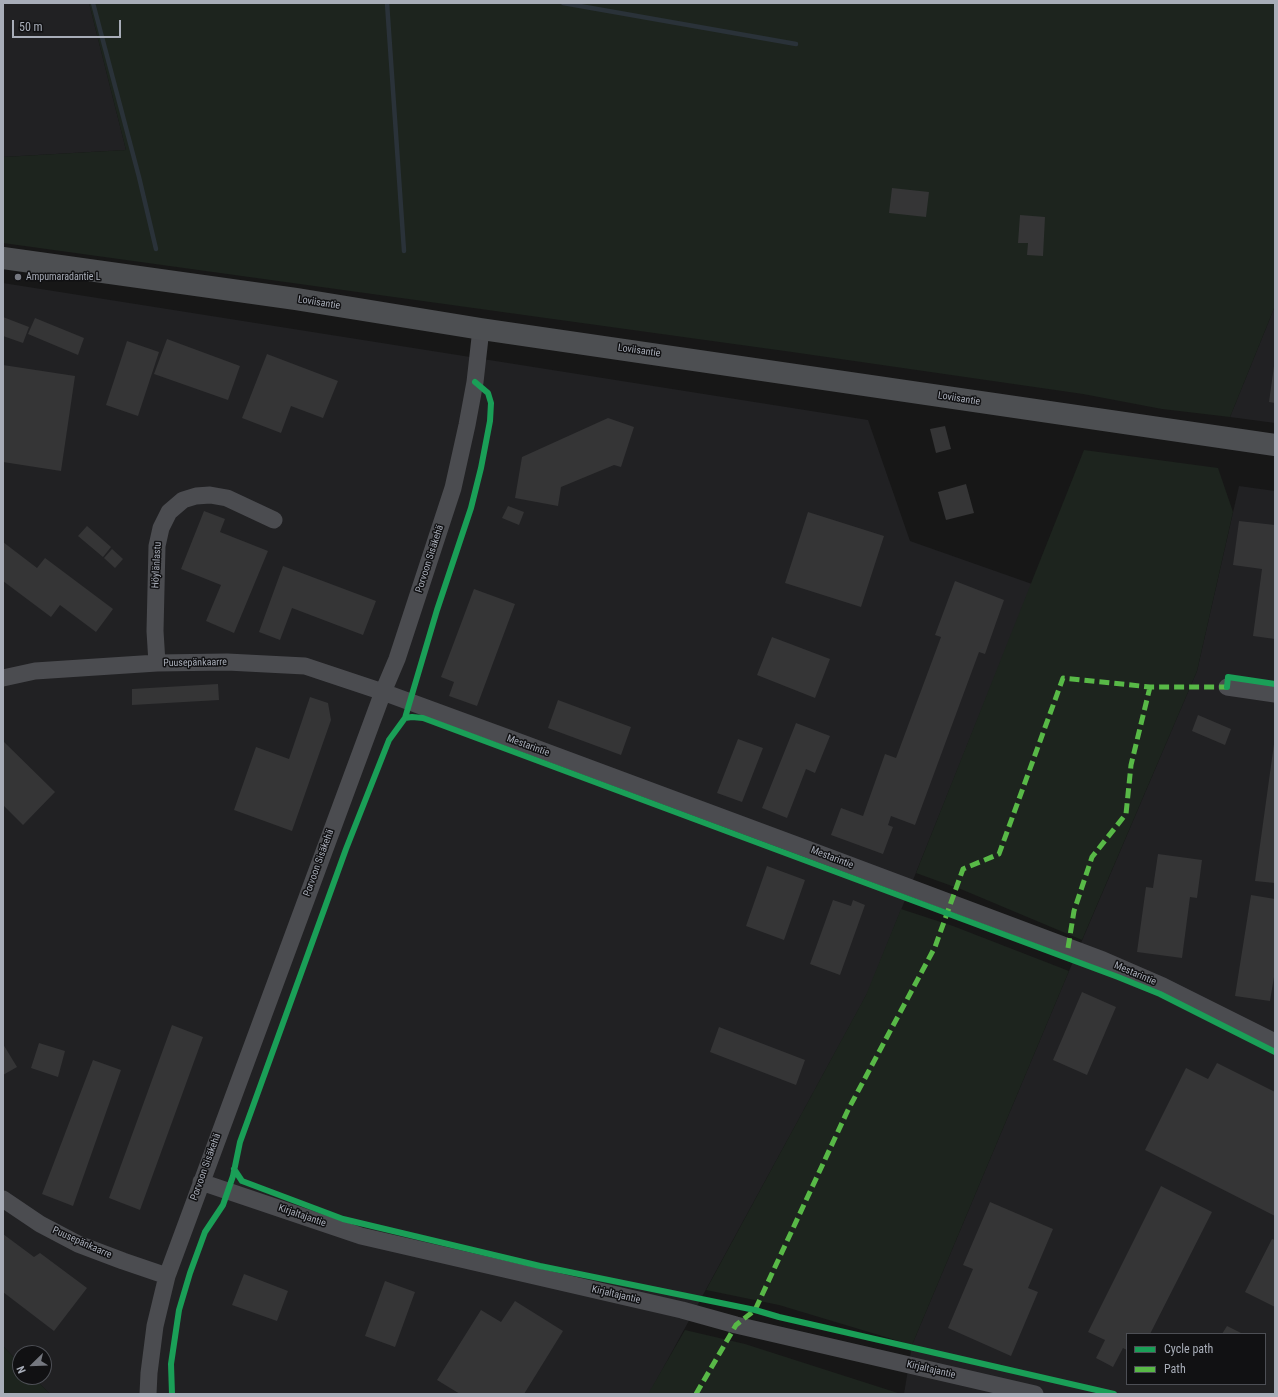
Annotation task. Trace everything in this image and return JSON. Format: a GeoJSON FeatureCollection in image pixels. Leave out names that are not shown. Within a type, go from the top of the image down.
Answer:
{"type":"FeatureCollection","features":[{"type":"Feature","properties":{"kind":"main road","name":"Loviisantie"},"geometry":{"type":"LineString","coordinates":[[3,258],[296,299],[481,329],[1275,445]]}},
{"type":"Feature","properties":{"kind":"street","name":"Porvoon Sisäkehä"},"geometry":{"type":"LineString","coordinates":[[148,1394],[154,1326],[167,1276],[383,692],[397,659],[453,488],[475,382],[481,329]]}},
{"type":"Feature","properties":{"kind":"street","name":"Höylänlastu"},"geometry":{"type":"LineString","coordinates":[[156,663],[155,631],[157,546],[161,528],[169,512],[183,500],[196,496],[210,495],[227,498],[274,520]]}},
{"type":"Feature","properties":{"kind":"street","name":"Puusepänkaarre"},"geometry":{"type":"LineString","coordinates":[[3,678],[35,672],[156,663],[228,662],[305,666],[383,692]]}},
{"type":"Feature","properties":{"kind":"street"},"geometry":{"type":"LineString","coordinates":[[1227,687],[1275,694]]}},
{"type":"Feature","properties":{"kind":"street","name":"Mestarintie"},"geometry":{"type":"LineString","coordinates":[[383,692],[806,848],[1103,960],[1162,986],[1275,1042]]}},
{"type":"Feature","properties":{"kind":"street","name":"Kirjaltajantie"},"geometry":{"type":"LineString","coordinates":[[201,1182],[361,1236],[682,1310],[736,1325],[1035,1394]]}},
{"type":"Feature","properties":{"kind":"street","name":"Puusepänkaarre"},"geometry":{"type":"LineString","coordinates":[[3,1199],[40,1224],[78,1244],[167,1276]]}},
{"type":"Feature","properties":{"kind":"shaded area"},"geometry":{"type":"Polygon","coordinates":[[[3,3],[89,3],[126,150],[3,157],[3,3]]]}},
{"type":"Feature","properties":{"kind":"shaded area"},"geometry":{"type":"Polygon","coordinates":[[[89,3],[1275,3],[1275,306],[1230,417],[1162,409],[1083,394],[792,352],[3,243],[3,157],[126,150],[89,3]]]}},
{"type":"Feature","properties":{"kind":"shaded area"},"geometry":{"type":"Polygon","coordinates":[[[3,283],[868,420],[910,541],[1032,584],[868,992],[649,1394],[50,1394],[41,1385],[52,1385],[52,1345],[12,1345],[12,1356],[3,1346],[3,283]]]}},
{"type":"Feature","properties":{"kind":"shaded area"},"geometry":{"type":"Polygon","coordinates":[[[1275,306],[1275,423],[1230,417],[1275,306]]]}},
{"type":"Feature","properties":{"kind":"shaded area"},"geometry":{"type":"Polygon","coordinates":[[[1084,450],[1218,468],[1233,512],[1197,671],[1082,940],[963,890],[916,873],[1084,450]]]}},
{"type":"Feature","properties":{"kind":"shaded area"},"geometry":{"type":"Polygon","coordinates":[[[1239,486],[1275,491],[1275,1394],[904,1394],[912,1345],[1197,671],[1239,486]]]}},
{"type":"Feature","properties":{"kind":"shaded area"},"geometry":{"type":"Polygon","coordinates":[[[901,909],[953,926],[1069,971],[912,1345],[779,1305],[706,1290],[866,995],[901,909]]]}},
{"type":"Feature","properties":{"kind":"shaded area"},"geometry":{"type":"Polygon","coordinates":[[[685,1330],[745,1344],[901,1394],[648,1394],[685,1330]]]}},
{"type":"Feature","properties":{"kind":"shaded area"},"geometry":{"type":"Polygon","coordinates":[[[3,1346],[12,1356],[12,1385],[41,1385],[50,1394],[3,1394],[3,1346]]]}},
{"type":"Feature","properties":{"kind":"building"},"geometry":{"type":"Polygon","coordinates":[[[892,188],[929,192],[926,217],[889,213],[892,188]]]}},
{"type":"Feature","properties":{"kind":"building"},"geometry":{"type":"Polygon","coordinates":[[[1020,215],[1045,217],[1043,256],[1027,255],[1028,243],[1018,243],[1020,215]]]}},
{"type":"Feature","properties":{"kind":"building"},"geometry":{"type":"Polygon","coordinates":[[[3,317],[29,327],[23,343],[3,336],[3,317]]]}},
{"type":"Feature","properties":{"kind":"building"},"geometry":{"type":"Polygon","coordinates":[[[35,318],[84,338],[78,355],[28,334],[35,318]]]}},
{"type":"Feature","properties":{"kind":"building"},"geometry":{"type":"Polygon","coordinates":[[[167,339],[240,366],[228,400],[154,374],[167,339]]]}},
{"type":"Feature","properties":{"kind":"building"},"geometry":{"type":"Polygon","coordinates":[[[127,341],[159,352],[138,416],[106,405],[127,341]]]}},
{"type":"Feature","properties":{"kind":"building"},"geometry":{"type":"Polygon","coordinates":[[[267,354],[338,381],[323,418],[291,406],[281,433],[242,418],[267,354]]]}},
{"type":"Feature","properties":{"kind":"building"},"geometry":{"type":"Polygon","coordinates":[[[3,365],[75,376],[61,471],[3,462],[3,365]]]}},
{"type":"Feature","properties":{"kind":"building"},"geometry":{"type":"Polygon","coordinates":[[[1275,366],[1275,403],[1269,402],[1275,366]]]}},
{"type":"Feature","properties":{"kind":"building"},"geometry":{"type":"Polygon","coordinates":[[[608,418],[634,427],[621,467],[614,465],[561,487],[558,506],[515,498],[522,457],[608,418]]]}},
{"type":"Feature","properties":{"kind":"building"},"geometry":{"type":"Polygon","coordinates":[[[945,426],[951,449],[936,453],[930,429],[945,426]]]}},
{"type":"Feature","properties":{"kind":"building"},"geometry":{"type":"Polygon","coordinates":[[[966,484],[974,513],[946,520],[938,492],[966,484]]]}},
{"type":"Feature","properties":{"kind":"building"},"geometry":{"type":"Polygon","coordinates":[[[508,506],[524,512],[519,525],[502,518],[508,506]]]}},
{"type":"Feature","properties":{"kind":"building"},"geometry":{"type":"Polygon","coordinates":[[[204,511],[225,519],[220,532],[268,551],[234,633],[206,621],[221,585],[181,569],[204,511]]]}},
{"type":"Feature","properties":{"kind":"building"},"geometry":{"type":"Polygon","coordinates":[[[808,512],[884,536],[861,607],[785,583],[808,512]]]}},
{"type":"Feature","properties":{"kind":"building"},"geometry":{"type":"Polygon","coordinates":[[[1239,521],[1275,525],[1275,639],[1253,636],[1262,569],[1233,565],[1239,521]]]}},
{"type":"Feature","properties":{"kind":"building"},"geometry":{"type":"Polygon","coordinates":[[[87,526],[111,547],[103,557],[78,536],[87,526]]]}},
{"type":"Feature","properties":{"kind":"building"},"geometry":{"type":"Polygon","coordinates":[[[3,542],[37,568],[45,558],[113,609],[96,632],[60,605],[51,617],[3,581],[3,542]]]}},
{"type":"Feature","properties":{"kind":"building"},"geometry":{"type":"Polygon","coordinates":[[[112,549],[123,559],[115,568],[104,558],[112,549]]]}},
{"type":"Feature","properties":{"kind":"building"},"geometry":{"type":"Polygon","coordinates":[[[283,566],[376,601],[363,635],[292,608],[280,640],[259,632],[283,566]]]}},
{"type":"Feature","properties":{"kind":"building"},"geometry":{"type":"Polygon","coordinates":[[[955,581],[1004,600],[985,654],[979,652],[915,825],[891,816],[888,825],[893,827],[883,854],[831,835],[841,808],[863,816],[885,754],[896,758],[941,637],[935,635],[955,581]]]}},
{"type":"Feature","properties":{"kind":"building"},"geometry":{"type":"Polygon","coordinates":[[[474,589],[515,604],[477,706],[449,696],[454,682],[441,677],[474,589]]]}},
{"type":"Feature","properties":{"kind":"building"},"geometry":{"type":"Polygon","coordinates":[[[772,637],[830,659],[815,698],[757,675],[772,637]]]}},
{"type":"Feature","properties":{"kind":"building"},"geometry":{"type":"Polygon","coordinates":[[[218,684],[219,700],[132,705],[132,689],[218,684]]]}},
{"type":"Feature","properties":{"kind":"building"},"geometry":{"type":"Polygon","coordinates":[[[310,697],[328,703],[331,720],[292,831],[234,810],[256,747],[289,759],[310,697]]]}},
{"type":"Feature","properties":{"kind":"building"},"geometry":{"type":"Polygon","coordinates":[[[558,700],[631,727],[621,755],[548,728],[558,700]]]}},
{"type":"Feature","properties":{"kind":"building"},"geometry":{"type":"Polygon","coordinates":[[[1198,715],[1231,729],[1225,745],[1192,731],[1198,715]]]}},
{"type":"Feature","properties":{"kind":"building"},"geometry":{"type":"Polygon","coordinates":[[[796,723],[830,736],[815,773],[806,769],[787,818],[762,808],[796,723]]]}},
{"type":"Feature","properties":{"kind":"building"},"geometry":{"type":"Polygon","coordinates":[[[738,739],[763,748],[742,802],[717,793],[738,739]]]}},
{"type":"Feature","properties":{"kind":"building"},"geometry":{"type":"Polygon","coordinates":[[[3,741],[55,792],[23,825],[3,805],[3,741]]]}},
{"type":"Feature","properties":{"kind":"building"},"geometry":{"type":"Polygon","coordinates":[[[1275,744],[1275,883],[1255,881],[1275,744]]]}},
{"type":"Feature","properties":{"kind":"building"},"geometry":{"type":"Polygon","coordinates":[[[1158,854],[1202,860],[1197,898],[1190,897],[1182,958],[1137,952],[1146,887],[1153,888],[1158,854]]]}},
{"type":"Feature","properties":{"kind":"building"},"geometry":{"type":"Polygon","coordinates":[[[767,866],[805,880],[784,940],[746,926],[767,866]]]}},
{"type":"Feature","properties":{"kind":"building"},"geometry":{"type":"Polygon","coordinates":[[[1251,895],[1275,899],[1275,971],[1270,1001],[1235,996],[1251,895]]]}},
{"type":"Feature","properties":{"kind":"building"},"geometry":{"type":"Polygon","coordinates":[[[833,900],[851,906],[853,900],[865,905],[840,975],[810,964],[833,900]]]}},
{"type":"Feature","properties":{"kind":"building"},"geometry":{"type":"Polygon","coordinates":[[[1082,992],[1116,1007],[1087,1075],[1053,1060],[1082,992]]]}},
{"type":"Feature","properties":{"kind":"building"},"geometry":{"type":"Polygon","coordinates":[[[172,1025],[203,1037],[140,1210],[109,1198],[172,1025]]]}},
{"type":"Feature","properties":{"kind":"building"},"geometry":{"type":"Polygon","coordinates":[[[719,1027],[805,1060],[796,1085],[710,1052],[719,1027]]]}},
{"type":"Feature","properties":{"kind":"building"},"geometry":{"type":"Polygon","coordinates":[[[39,1043],[65,1051],[58,1077],[31,1068],[39,1043]]]}},
{"type":"Feature","properties":{"kind":"building"},"geometry":{"type":"Polygon","coordinates":[[[3,1044],[17,1067],[3,1075],[3,1044]]]}},
{"type":"Feature","properties":{"kind":"building"},"geometry":{"type":"Polygon","coordinates":[[[93,1060],[121,1070],[73,1206],[42,1194],[93,1060]]]}},
{"type":"Feature","properties":{"kind":"building"},"geometry":{"type":"Polygon","coordinates":[[[1217,1063],[1275,1092],[1275,1216],[1145,1150],[1186,1068],[1208,1079],[1217,1063]]]}},
{"type":"Feature","properties":{"kind":"building"},"geometry":{"type":"Polygon","coordinates":[[[1161,1186],[1212,1212],[1151,1333],[1126,1333],[1126,1350],[1123,1348],[1113,1367],[1096,1358],[1105,1340],[1088,1332],[1161,1186]]]}},
{"type":"Feature","properties":{"kind":"building"},"geometry":{"type":"Polygon","coordinates":[[[990,1202],[1053,1229],[1028,1288],[1038,1292],[1011,1356],[948,1328],[973,1269],[963,1265],[990,1202]]]}},
{"type":"Feature","properties":{"kind":"building"},"geometry":{"type":"Polygon","coordinates":[[[3,1234],[34,1257],[40,1253],[87,1288],[54,1331],[3,1292],[3,1234]]]}},
{"type":"Feature","properties":{"kind":"building"},"geometry":{"type":"Polygon","coordinates":[[[1272,1239],[1275,1240],[1275,1307],[1245,1292],[1272,1239]]]}},
{"type":"Feature","properties":{"kind":"building"},"geometry":{"type":"Polygon","coordinates":[[[244,1274],[288,1291],[277,1321],[232,1305],[244,1274]]]}},
{"type":"Feature","properties":{"kind":"building"},"geometry":{"type":"Polygon","coordinates":[[[385,1281],[415,1292],[395,1347],[365,1336],[385,1281]]]}},
{"type":"Feature","properties":{"kind":"building"},"geometry":{"type":"Polygon","coordinates":[[[515,1301],[563,1331],[524,1394],[460,1394],[437,1380],[481,1310],[501,1322],[515,1301]]]}},
{"type":"Feature","properties":{"kind":"building"},"geometry":{"type":"Polygon","coordinates":[[[1227,1326],[1241,1333],[1223,1333],[1227,1326]]]}},
{"type":"Feature","properties":{"kind":"waterway"},"geometry":{"type":"LineString","coordinates":[[93,3],[139,177],[156,249]]}},
{"type":"Feature","properties":{"kind":"waterway"},"geometry":{"type":"LineString","coordinates":[[387,3],[404,251]]}},
{"type":"Feature","properties":{"kind":"waterway"},"geometry":{"type":"LineString","coordinates":[[563,3],[796,44]]}},
{"type":"Feature","properties":{"kind":"marked path"},"geometry":{"type":"LineString","coordinates":[[696,1394],[736,1325],[755,1310],[848,1110],[935,947],[963,869],[999,854],[1063,678],[1150,687],[1227,687]]}},
{"type":"Feature","properties":{"kind":"marked path"},"geometry":{"type":"LineString","coordinates":[[1068,948],[1074,911],[1092,857],[1126,814],[1131,765],[1150,687]]}},
{"type":"Feature","properties":{"kind":"cycle path"},"geometry":{"type":"LineString","coordinates":[[172,1394],[171,1364],[179,1310],[190,1273],[205,1232],[223,1205],[233,1176],[240,1142],[346,849],[389,740],[405,718],[437,610],[471,508],[481,468],[490,421],[491,403],[488,393],[475,382]]}},
{"type":"Feature","properties":{"kind":"cycle path"},"geometry":{"type":"LineString","coordinates":[[1227,687],[1228,677],[1275,684]]}},
{"type":"Feature","properties":{"kind":"cycle path"},"geometry":{"type":"LineString","coordinates":[[405,718],[423,718],[1118,977],[1160,994],[1275,1052]]}},
{"type":"Feature","properties":{"kind":"cycle path"},"geometry":{"type":"LineString","coordinates":[[234,1169],[242,1181],[343,1219],[540,1266],[755,1310],[779,1317],[1114,1394]]}},
{"type":"Feature","properties":{"kind":"place","name":"Ampumaradantie L"},"geometry":{"type":"Point","coordinates":[18,277]}}]}
